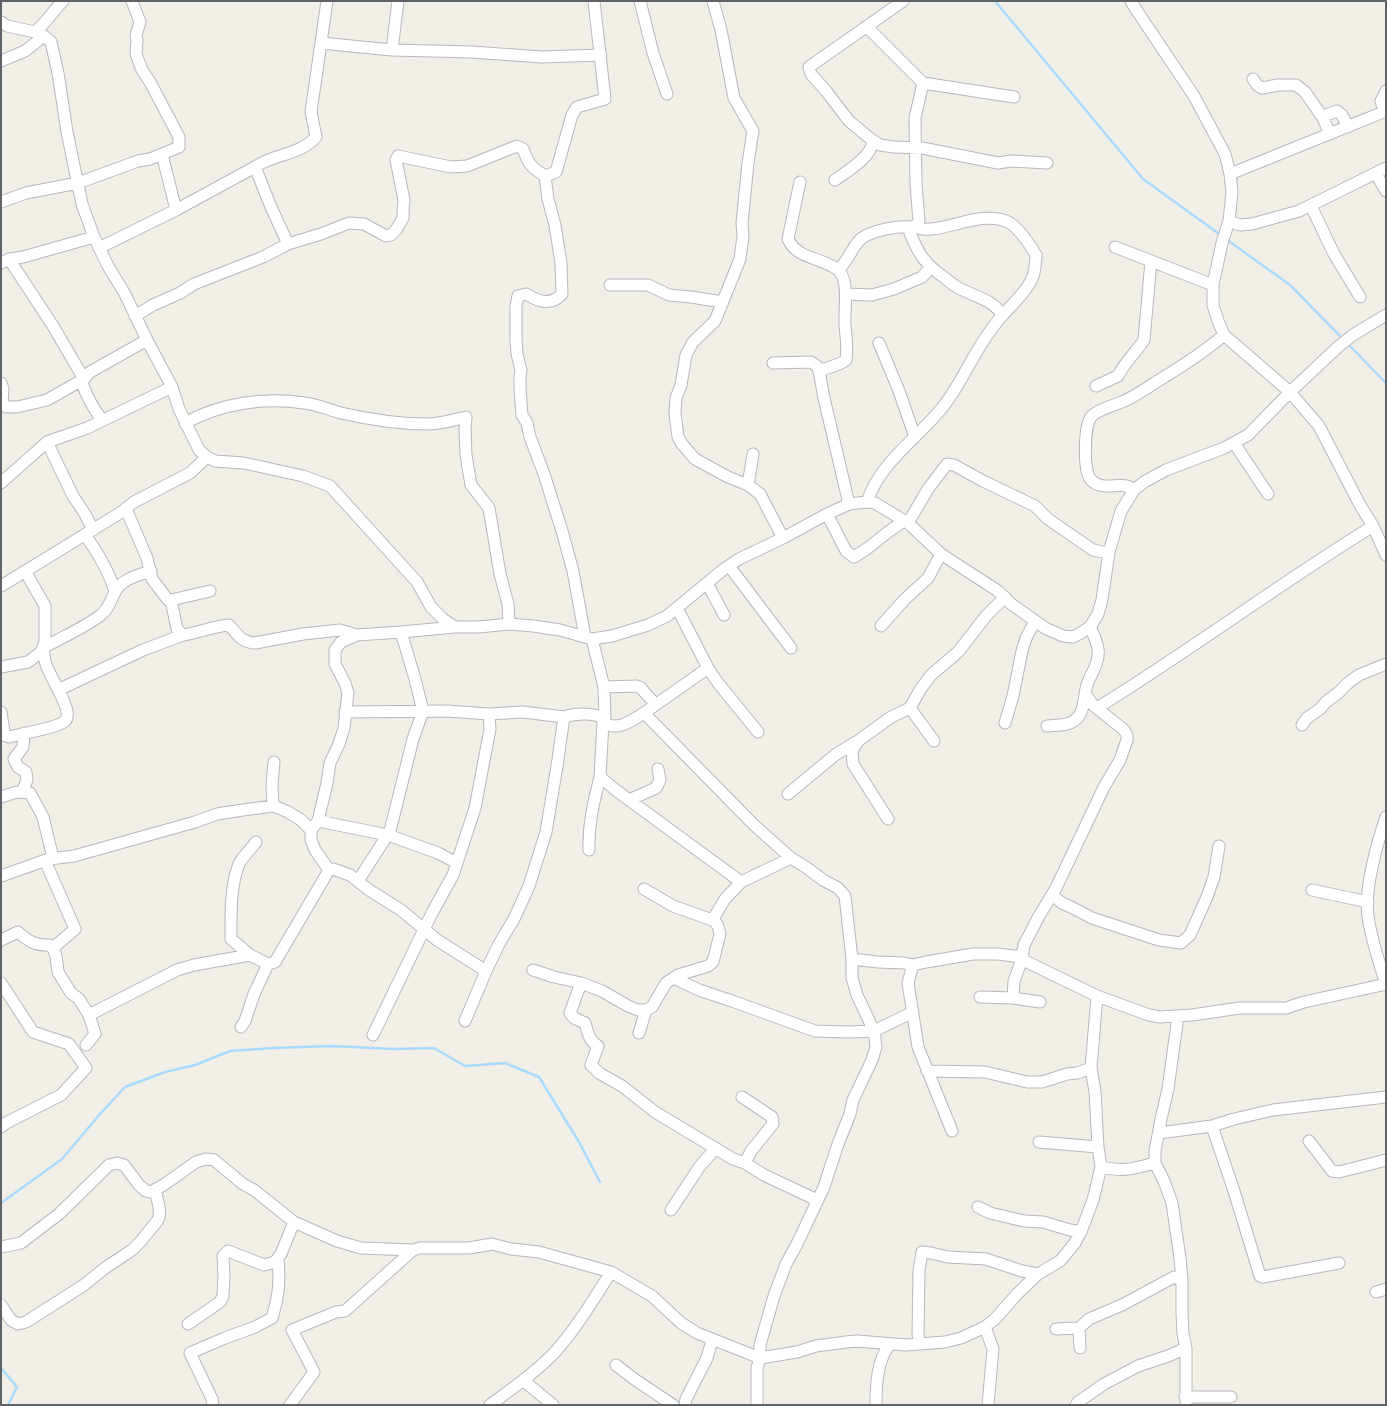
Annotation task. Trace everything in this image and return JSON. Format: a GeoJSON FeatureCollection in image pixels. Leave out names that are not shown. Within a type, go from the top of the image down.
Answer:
{"type":"FeatureCollection","features":[{"type":"Feature","properties":{"kind":"street"},"geometry":{"type":"LineString","coordinates":[[1,61],[26,51],[40,34],[42,26],[53,11],[63,1]]}},
{"type":"Feature","properties":{"kind":"street"},"geometry":{"type":"LineString","coordinates":[[1,202],[26,193],[78,183],[138,161],[150,159],[178,147],[179,137],[142,70],[136,54],[136,35],[140,22],[132,1]]}},
{"type":"Feature","properties":{"kind":"street"},"geometry":{"type":"LineString","coordinates":[[99,248],[176,210],[255,167],[264,160],[291,154],[312,142],[316,137],[311,112],[327,1]]}},
{"type":"Feature","properties":{"kind":"street"},"geometry":{"type":"LineString","coordinates":[[392,50],[398,1]]}},
{"type":"Feature","properties":{"kind":"street"},"geometry":{"type":"LineString","coordinates":[[545,176],[556,172],[572,115],[577,107],[605,99],[594,1]]}},
{"type":"Feature","properties":{"kind":"street"},"geometry":{"type":"LineString","coordinates":[[640,1],[667,94]]}},
{"type":"Feature","properties":{"kind":"street"},"geometry":{"type":"LineString","coordinates":[[714,1],[734,98],[753,131],[747,172],[740,259],[715,321],[694,342],[686,355],[681,386],[676,398],[675,414],[678,437],[695,459],[728,477],[748,485],[760,494],[783,538]]}},
{"type":"Feature","properties":{"kind":"street"},"geometry":{"type":"LineString","coordinates":[[904,1],[809,67],[811,74],[849,121],[880,145],[916,147],[998,163],[1011,161],[1047,163]]}},
{"type":"Feature","properties":{"kind":"street"},"geometry":{"type":"LineString","coordinates":[[1132,1],[1194,96],[1225,154],[1232,192],[1228,226],[1222,243],[1213,286],[1213,305],[1224,335],[1290,392],[1319,426],[1373,526],[1386,555]]}},
{"type":"Feature","properties":{"kind":"street"},"geometry":{"type":"LineString","coordinates":[[1,22],[7,26],[40,34],[51,42],[82,204],[99,248],[125,294],[172,387],[199,450],[215,461],[244,463],[303,476],[330,486],[417,582],[431,607],[443,619],[455,627]]}},
{"type":"Feature","properties":{"kind":"street"},"geometry":{"type":"LineString","coordinates":[[867,27],[923,83],[1014,97]]}},
{"type":"Feature","properties":{"kind":"street"},"geometry":{"type":"LineString","coordinates":[[320,43],[392,50],[472,52],[542,57],[601,54]]}},
{"type":"Feature","properties":{"kind":"street"},"geometry":{"type":"LineString","coordinates":[[1252,79],[1262,88],[1278,85],[1296,85],[1305,92],[1323,118],[1330,134]]}},
{"type":"Feature","properties":{"kind":"street"},"geometry":{"type":"LineString","coordinates":[[923,83],[915,118],[914,134],[919,221],[910,233],[921,256],[931,267],[958,288],[976,295],[999,310],[1002,315]]}},
{"type":"Feature","properties":{"kind":"street"},"geometry":{"type":"LineString","coordinates":[[1230,174],[1385,111],[1382,101],[1386,91]]}},
{"type":"Feature","properties":{"kind":"street"},"geometry":{"type":"LineString","coordinates":[[1323,118],[1326,114],[1337,111],[1342,115],[1348,127]]}},
{"type":"Feature","properties":{"kind":"street"},"geometry":{"type":"LineString","coordinates":[[835,180],[870,152],[873,146],[872,140]]}},
{"type":"Feature","properties":{"kind":"street"},"geometry":{"type":"LineString","coordinates":[[135,316],[194,284],[263,257],[288,244],[350,222],[364,224],[386,236],[394,233],[403,218],[404,200],[396,160],[398,156],[451,167],[467,166],[517,146],[523,149],[528,162],[534,169],[545,176]]}},
{"type":"Feature","properties":{"kind":"street"},"geometry":{"type":"LineString","coordinates":[[162,154],[176,210]]}},
{"type":"Feature","properties":{"kind":"street"},"geometry":{"type":"LineString","coordinates":[[255,167],[288,244]]}},
{"type":"Feature","properties":{"kind":"street"},"geometry":{"type":"LineString","coordinates":[[1228,226],[1252,224],[1299,211],[1381,171],[1386,191]]}},
{"type":"Feature","properties":{"kind":"street"},"geometry":{"type":"LineString","coordinates":[[545,176],[548,199],[556,225],[561,263],[562,294],[557,300],[548,302],[535,300],[526,294],[518,296],[516,306],[516,340],[521,370],[522,415],[527,423],[562,531],[588,638],[604,687],[600,777],[592,808],[588,836],[589,850]]}},
{"type":"Feature","properties":{"kind":"street"},"geometry":{"type":"LineString","coordinates":[[800,182],[788,239],[791,246],[802,254],[822,261],[838,270],[842,275],[846,294],[844,308],[846,360],[819,371]]}},
{"type":"Feature","properties":{"kind":"street"},"geometry":{"type":"LineString","coordinates":[[1311,206],[1334,254],[1360,297]]}},
{"type":"Feature","properties":{"kind":"street"},"geometry":{"type":"LineString","coordinates":[[838,270],[847,261],[854,247],[867,235],[894,227],[914,227],[925,230],[990,218],[1008,221],[1024,237],[1036,255],[1034,275],[1016,301],[1002,315],[986,337],[969,364],[958,387],[942,409],[882,472],[870,492],[868,502]]}},
{"type":"Feature","properties":{"kind":"street"},"geometry":{"type":"LineString","coordinates":[[94,237],[5,261],[53,326],[84,379],[82,383],[89,401],[102,420]]}},
{"type":"Feature","properties":{"kind":"street"},"geometry":{"type":"LineString","coordinates":[[1115,247],[1213,286]]}},
{"type":"Feature","properties":{"kind":"street"},"geometry":{"type":"LineString","coordinates":[[1096,386],[1118,376],[1144,340],[1151,261]]}},
{"type":"Feature","properties":{"kind":"street"},"geometry":{"type":"LineString","coordinates":[[846,294],[872,295],[894,289],[922,277],[931,267]]}},
{"type":"Feature","properties":{"kind":"street"},"geometry":{"type":"LineString","coordinates":[[610,285],[648,285],[669,295],[691,296],[723,302]]}},
{"type":"Feature","properties":{"kind":"street"},"geometry":{"type":"LineString","coordinates":[[329,870],[315,850],[311,840],[327,783],[330,763],[344,728],[348,693],[345,683],[334,664],[335,650],[341,642],[357,635],[509,624],[560,630],[588,638],[612,636],[648,625],[667,616],[739,559],[849,504],[868,502],[875,503],[906,522],[942,554],[1005,597],[1010,603],[1045,628],[1063,636],[1073,637],[1090,627],[1098,614],[1102,600],[1108,553],[1121,511],[1134,490],[1166,470],[1224,448],[1248,435],[1339,346],[1386,315]]}},
{"type":"Feature","properties":{"kind":"street"},"geometry":{"type":"LineString","coordinates":[[1134,490],[1126,486],[1102,486],[1096,484],[1088,476],[1085,455],[1086,439],[1091,417],[1096,412],[1128,399],[1205,352],[1224,335]]}},
{"type":"Feature","properties":{"kind":"street"},"geometry":{"type":"LineString","coordinates":[[1,383],[3,389],[2,403],[6,407],[17,407],[47,400],[84,379],[90,372],[147,340]]}},
{"type":"Feature","properties":{"kind":"street"},"geometry":{"type":"LineString","coordinates":[[879,343],[900,391],[915,437]]}},
{"type":"Feature","properties":{"kind":"street"},"geometry":{"type":"LineString","coordinates":[[773,363],[811,362],[818,366],[849,504]]}},
{"type":"Feature","properties":{"kind":"street"},"geometry":{"type":"LineString","coordinates":[[1,482],[47,442],[87,428],[172,387]]}},
{"type":"Feature","properties":{"kind":"street"},"geometry":{"type":"LineString","coordinates":[[186,422],[199,415],[230,406],[271,400],[306,403],[341,413],[384,420],[429,424],[466,417],[466,455],[471,485],[489,508],[500,574],[508,604],[509,624]]}},
{"type":"Feature","properties":{"kind":"street"},"geometry":{"type":"LineString","coordinates":[[47,442],[73,496],[85,514],[89,532],[111,578],[115,592]]}},
{"type":"Feature","properties":{"kind":"street"},"geometry":{"type":"LineString","coordinates":[[1234,443],[1268,494]]}},
{"type":"Feature","properties":{"kind":"street"},"geometry":{"type":"LineString","coordinates":[[748,485],[752,454]]}},
{"type":"Feature","properties":{"kind":"street"},"geometry":{"type":"LineString","coordinates":[[1,586],[120,514],[134,502],[190,473],[207,457]]}},
{"type":"Feature","properties":{"kind":"street"},"geometry":{"type":"LineString","coordinates":[[827,514],[846,550],[854,557],[888,532],[906,522],[947,464],[954,465],[982,481],[1035,506],[1048,519],[1092,550],[1108,553]]}},
{"type":"Feature","properties":{"kind":"street"},"geometry":{"type":"LineString","coordinates":[[126,509],[147,558],[152,579],[168,600],[210,591]]}},
{"type":"Feature","properties":{"kind":"street"},"geometry":{"type":"LineString","coordinates":[[1097,708],[1150,675],[1373,526]]}},
{"type":"Feature","properties":{"kind":"street"},"geometry":{"type":"LineString","coordinates":[[881,626],[905,599],[928,578],[942,554]]}},
{"type":"Feature","properties":{"kind":"street"},"geometry":{"type":"LineString","coordinates":[[729,566],[791,648]]}},
{"type":"Feature","properties":{"kind":"street"},"geometry":{"type":"LineString","coordinates":[[1,667],[28,662],[41,652],[45,642],[45,606],[25,571]]}},
{"type":"Feature","properties":{"kind":"street"},"geometry":{"type":"LineString","coordinates":[[43,648],[102,614],[109,608],[119,586],[151,571]]}},
{"type":"Feature","properties":{"kind":"street"},"geometry":{"type":"LineString","coordinates":[[708,583],[724,615]]}},
{"type":"Feature","properties":{"kind":"street"},"geometry":{"type":"LineString","coordinates":[[788,794],[835,755],[891,717],[910,708],[931,675],[958,652],[986,616],[1005,597]]}},
{"type":"Feature","properties":{"kind":"street"},"geometry":{"type":"LineString","coordinates":[[171,600],[177,629],[183,635]]}},
{"type":"Feature","properties":{"kind":"street"},"geometry":{"type":"LineString","coordinates":[[677,608],[708,668],[758,732]]}},
{"type":"Feature","properties":{"kind":"street"},"geometry":{"type":"LineString","coordinates":[[1005,723],[1013,696],[1022,651],[1035,621]]}},
{"type":"Feature","properties":{"kind":"street"},"geometry":{"type":"LineString","coordinates":[[58,690],[143,650],[183,635],[222,626],[229,625],[242,640],[255,643],[303,634],[340,630],[357,635]]}},
{"type":"Feature","properties":{"kind":"street"},"geometry":{"type":"LineString","coordinates":[[1047,726],[1072,722],[1080,715],[1087,684],[1098,660],[1098,648],[1090,627]]}},
{"type":"Feature","properties":{"kind":"street"},"geometry":{"type":"LineString","coordinates":[[358,881],[390,831],[422,711],[402,632]]}},
{"type":"Feature","properties":{"kind":"street"},"geometry":{"type":"LineString","coordinates":[[1,712],[4,732],[9,737],[61,724],[66,720],[68,715],[47,668],[43,648]]}},
{"type":"Feature","properties":{"kind":"street"},"geometry":{"type":"LineString","coordinates":[[1302,725],[1307,718],[1338,694],[1359,674],[1386,664]]}},
{"type":"Feature","properties":{"kind":"street"},"geometry":{"type":"LineString","coordinates":[[345,712],[447,710],[489,714],[523,712],[564,717],[570,715],[598,715],[609,726],[614,727],[622,725],[644,713],[708,668]]}},
{"type":"Feature","properties":{"kind":"street"},"geometry":{"type":"LineString","coordinates":[[604,687],[637,686],[656,704]]}},
{"type":"Feature","properties":{"kind":"street"},"geometry":{"type":"LineString","coordinates":[[1013,998],[1014,980],[1024,944],[1052,895],[1104,787],[1126,748],[1128,735],[1093,705],[1086,695]]}},
{"type":"Feature","properties":{"kind":"street"},"geometry":{"type":"LineString","coordinates":[[910,708],[934,741]]}},
{"type":"Feature","properties":{"kind":"street"},"geometry":{"type":"LineString","coordinates":[[644,713],[734,806],[791,858],[838,888],[845,896],[852,959],[852,978],[857,995],[874,1030],[876,1047],[872,1060],[853,1100],[850,1114],[824,1187],[783,1272],[760,1345],[760,1358],[757,1368],[757,1405]]}},
{"type":"Feature","properties":{"kind":"street"},"geometry":{"type":"LineString","coordinates":[[373,1035],[432,913],[453,875],[475,808],[490,729],[489,714]]}},
{"type":"Feature","properties":{"kind":"street"},"geometry":{"type":"LineString","coordinates":[[465,1021],[486,971],[514,919],[529,886],[546,832],[564,717]]}},
{"type":"Feature","properties":{"kind":"street"},"geometry":{"type":"LineString","coordinates":[[22,792],[28,780],[26,772],[18,767],[14,759],[23,747],[24,733]]}},
{"type":"Feature","properties":{"kind":"street"},"geometry":{"type":"LineString","coordinates":[[858,741],[852,751],[853,764],[888,818]]}},
{"type":"Feature","properties":{"kind":"street"},"geometry":{"type":"LineString","coordinates":[[273,806],[274,762]]}},
{"type":"Feature","properties":{"kind":"street"},"geometry":{"type":"LineString","coordinates":[[629,800],[656,788],[660,780],[658,768]]}},
{"type":"Feature","properties":{"kind":"street"},"geometry":{"type":"LineString","coordinates":[[600,777],[741,882]]}},
{"type":"Feature","properties":{"kind":"street"},"geometry":{"type":"LineString","coordinates":[[1,797],[17,792],[30,793],[43,817],[51,859],[47,865],[75,929],[53,948]]}},
{"type":"Feature","properties":{"kind":"street"},"geometry":{"type":"LineString","coordinates":[[1,876],[51,859],[74,856],[217,814],[273,806],[315,826],[388,835],[438,853],[457,863]]}},
{"type":"Feature","properties":{"kind":"street"},"geometry":{"type":"LineString","coordinates":[[852,959],[913,965],[973,954],[1022,956],[1030,964],[1097,996],[1149,1015],[1160,1017],[1240,1008],[1286,1008],[1304,1002],[1386,984],[1368,915],[1370,881],[1380,834],[1386,817]]}},
{"type":"Feature","properties":{"kind":"street"},"geometry":{"type":"LineString","coordinates":[[256,842],[240,863],[234,882],[231,906],[231,939],[250,955],[268,964],[275,962],[280,955],[290,934],[329,870]]}},
{"type":"Feature","properties":{"kind":"street"},"geometry":{"type":"LineString","coordinates":[[1052,895],[1062,903],[1098,920],[1159,940],[1181,943],[1190,935],[1208,897],[1220,846]]}},
{"type":"Feature","properties":{"kind":"street"},"geometry":{"type":"LineString","coordinates":[[533,970],[581,983],[602,991],[628,1006],[638,1010],[646,1010],[652,1007],[666,983],[678,975],[708,966],[713,962],[720,934],[713,919],[725,899],[741,882],[791,858]]}},
{"type":"Feature","properties":{"kind":"street"},"geometry":{"type":"LineString","coordinates":[[329,870],[333,869],[350,875],[369,890],[401,910],[437,940],[486,971]]}},
{"type":"Feature","properties":{"kind":"street"},"geometry":{"type":"LineString","coordinates":[[644,889],[673,906],[715,922]]}},
{"type":"Feature","properties":{"kind":"street"},"geometry":{"type":"LineString","coordinates":[[1312,890],[1368,902]]}},
{"type":"Feature","properties":{"kind":"street"},"geometry":{"type":"LineString","coordinates":[[1,940],[18,932],[29,942],[41,946],[49,945],[53,948],[58,972],[71,993],[79,999],[89,1015],[95,1034],[86,1045]]}},
{"type":"Feature","properties":{"kind":"street"},"geometry":{"type":"LineString","coordinates":[[89,1015],[177,970],[250,955]]}},
{"type":"Feature","properties":{"kind":"street"},"geometry":{"type":"LineString","coordinates":[[241,1028],[268,964]]}},
{"type":"Feature","properties":{"kind":"street"},"geometry":{"type":"LineString","coordinates":[[913,965],[908,983],[918,1047],[952,1130]]}},
{"type":"Feature","properties":{"kind":"street"},"geometry":{"type":"LineString","coordinates":[[674,978],[699,990],[815,1031],[849,1032],[874,1030],[913,1012]]}},
{"type":"Feature","properties":{"kind":"street"},"geometry":{"type":"LineString","coordinates":[[1,983],[33,1032],[69,1044],[86,1068],[61,1095],[1,1127]]}},
{"type":"Feature","properties":{"kind":"street"},"geometry":{"type":"LineString","coordinates":[[581,983],[570,1013],[574,1018],[585,1023],[589,1038],[598,1046],[591,1065],[599,1073],[622,1086],[655,1112],[733,1159],[745,1163],[764,1175],[817,1200]]}},
{"type":"Feature","properties":{"kind":"street"},"geometry":{"type":"LineString","coordinates":[[1,1247],[21,1243],[59,1214],[104,1169],[114,1163],[124,1165],[139,1185],[150,1192],[196,1162],[214,1160],[294,1222],[338,1242],[361,1248],[413,1250],[420,1248],[469,1248],[492,1244],[539,1252],[611,1272],[652,1296],[689,1328],[712,1340],[760,1358],[796,1352],[816,1346],[857,1341],[890,1344],[945,1342],[961,1338],[985,1327],[995,1319],[1016,1294],[1038,1274],[1060,1262],[1081,1232],[1094,1200],[1101,1167],[1095,1092],[1091,1068],[1097,996]]}},
{"type":"Feature","properties":{"kind":"street"},"geometry":{"type":"LineString","coordinates":[[980,997],[1013,998],[1040,1002]]}},
{"type":"Feature","properties":{"kind":"street"},"geometry":{"type":"LineString","coordinates":[[639,1033],[646,1010]]}},
{"type":"Feature","properties":{"kind":"street"},"geometry":{"type":"LineString","coordinates":[[1178,1016],[1168,1089],[1155,1151],[1155,1163],[1172,1203],[1182,1280],[1182,1313],[1186,1348],[1185,1401],[1231,1397]]}},
{"type":"Feature","properties":{"kind":"street"},"geometry":{"type":"LineString","coordinates":[[927,1071],[985,1072],[1027,1082],[1042,1082],[1091,1068]]}},
{"type":"Feature","properties":{"kind":"street"},"geometry":{"type":"LineString","coordinates":[[742,1097],[772,1117],[773,1124],[751,1151],[745,1163]]}},
{"type":"Feature","properties":{"kind":"street"},"geometry":{"type":"LineString","coordinates":[[1158,1133],[1212,1126],[1274,1110],[1386,1097]]}},
{"type":"Feature","properties":{"kind":"street"},"geometry":{"type":"LineString","coordinates":[[1212,1126],[1260,1276],[1339,1263]]}},
{"type":"Feature","properties":{"kind":"street"},"geometry":{"type":"LineString","coordinates":[[1309,1140],[1332,1171],[1339,1172],[1386,1160]]}},
{"type":"Feature","properties":{"kind":"street"},"geometry":{"type":"LineString","coordinates":[[1039,1142],[1098,1147]]}},
{"type":"Feature","properties":{"kind":"street"},"geometry":{"type":"LineString","coordinates":[[671,1210],[700,1166],[716,1148]]}},
{"type":"Feature","properties":{"kind":"street"},"geometry":{"type":"LineString","coordinates":[[1101,1167],[1130,1170],[1155,1163]]}},
{"type":"Feature","properties":{"kind":"street"},"geometry":{"type":"LineString","coordinates":[[1,1305],[11,1320],[18,1324],[26,1322],[89,1282],[105,1268],[132,1250],[160,1216],[155,1190]]}},
{"type":"Feature","properties":{"kind":"street"},"geometry":{"type":"LineString","coordinates":[[978,1207],[1024,1221],[1043,1222],[1081,1232]]}},
{"type":"Feature","properties":{"kind":"street"},"geometry":{"type":"LineString","coordinates":[[188,1324],[220,1302],[223,1296],[223,1256],[225,1253],[228,1251],[264,1265],[275,1262],[294,1222]]}},
{"type":"Feature","properties":{"kind":"street"},"geometry":{"type":"LineString","coordinates":[[290,1405],[314,1372],[292,1330],[336,1312],[345,1311],[413,1250]]}},
{"type":"Feature","properties":{"kind":"street"},"geometry":{"type":"LineString","coordinates":[[920,1344],[918,1335],[919,1271],[922,1252],[948,1257],[986,1259],[1022,1271],[1038,1274]]}},
{"type":"Feature","properties":{"kind":"street"},"geometry":{"type":"LineString","coordinates":[[213,1405],[212,1399],[190,1353],[255,1327],[272,1318],[278,1299],[280,1280],[278,1258]]}},
{"type":"Feature","properties":{"kind":"street"},"geometry":{"type":"LineString","coordinates":[[490,1405],[524,1381],[556,1350],[578,1323],[611,1272]]}},
{"type":"Feature","properties":{"kind":"street"},"geometry":{"type":"LineString","coordinates":[[1056,1330],[1078,1328],[1089,1319],[1122,1305],[1174,1278],[1182,1280]]}},
{"type":"Feature","properties":{"kind":"street"},"geometry":{"type":"LineString","coordinates":[[985,1327],[992,1349],[988,1405]]}},
{"type":"Feature","properties":{"kind":"street"},"geometry":{"type":"LineString","coordinates":[[1078,1328],[1080,1348]]}},
{"type":"Feature","properties":{"kind":"street"},"geometry":{"type":"LineString","coordinates":[[684,1405],[707,1358],[712,1340]]}},
{"type":"Feature","properties":{"kind":"street"},"geometry":{"type":"LineString","coordinates":[[876,1405],[877,1377],[882,1359],[890,1344]]}},
{"type":"Feature","properties":{"kind":"street"},"geometry":{"type":"LineString","coordinates":[[1076,1405],[1104,1384],[1138,1366],[1186,1348]]}},
{"type":"Feature","properties":{"kind":"street"},"geometry":{"type":"LineString","coordinates":[[616,1365],[673,1405]]}},
{"type":"Feature","properties":{"kind":"street"},"geometry":{"type":"LineString","coordinates":[[524,1381],[553,1405]]}},
{"type":"Feature","properties":{"kind":"waterway"},"geometry":{"type":"LineString","coordinates":[[995,1],[1143,179],[1222,236]]}},
{"type":"Feature","properties":{"kind":"waterway"},"geometry":{"type":"LineString","coordinates":[[1226,239],[1290,285],[1343,339]]}},
{"type":"Feature","properties":{"kind":"waterway"},"geometry":{"type":"LineString","coordinates":[[1347,343],[1386,383]]}},
{"type":"Feature","properties":{"kind":"waterway"},"geometry":{"type":"LineString","coordinates":[[1,1203],[62,1159],[125,1087],[165,1072],[195,1065],[230,1051],[274,1048],[332,1046],[393,1049],[434,1048],[465,1066],[505,1063],[539,1077],[579,1142],[600,1182]]}},
{"type":"Feature","properties":{"kind":"waterway"},"geometry":{"type":"LineString","coordinates":[[1,1368],[17,1387],[8,1405]]}}]}
